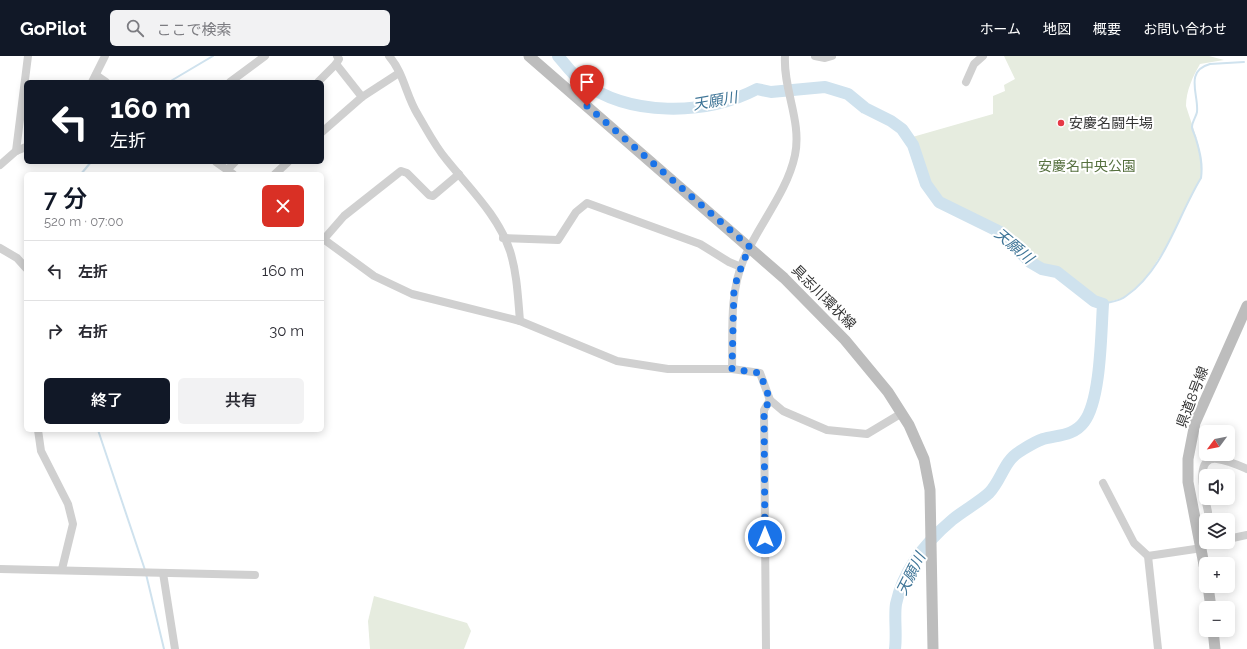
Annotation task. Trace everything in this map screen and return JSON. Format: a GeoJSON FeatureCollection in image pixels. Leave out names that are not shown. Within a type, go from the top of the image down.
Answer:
{"type":"FeatureCollection","features":[{"type":"Feature","properties":{"kind":"main road","name":"具志川環状線"},"geometry":{"type":"LineString","coordinates":[[529,56],[750,247],[812,305],[845,340],[872,372],[902,413],[919,445],[924,459],[930,490],[933,649]]}},
{"type":"Feature","properties":{"kind":"main road","name":"県道8号線"},"geometry":{"type":"LineString","coordinates":[[1199,530],[1190,497],[1188,482],[1188,459],[1191,440],[1195,423],[1247,306]]}},
{"type":"Feature","properties":{"kind":"main road"},"geometry":{"type":"LineString","coordinates":[[1214,637],[1216,649]]}},
{"type":"Feature","properties":{"kind":"street"},"geometry":{"type":"LineString","coordinates":[[25,80],[28,56]]}},
{"type":"Feature","properties":{"kind":"street"},"geometry":{"type":"LineString","coordinates":[[94,78],[105,56]]}},
{"type":"Feature","properties":{"kind":"street"},"geometry":{"type":"LineString","coordinates":[[233,80],[265,56]]}},
{"type":"Feature","properties":{"kind":"street"},"geometry":{"type":"LineString","coordinates":[[389,56],[397,65],[399,72],[406,83],[416,113],[445,158],[489,211],[510,250],[514,265],[520,321]]}},
{"type":"Feature","properties":{"kind":"street"},"geometry":{"type":"LineString","coordinates":[[732,369],[734,288],[741,266],[750,247],[788,177],[797,147],[796,124],[786,72],[785,56]]}},
{"type":"Feature","properties":{"kind":"street"},"geometry":{"type":"LineString","coordinates":[[815,56],[825,58],[832,56]]}},
{"type":"Feature","properties":{"kind":"street"},"geometry":{"type":"LineString","coordinates":[[966,82],[974,64],[984,56]]}},
{"type":"Feature","properties":{"kind":"street"},"geometry":{"type":"LineString","coordinates":[[320,80],[336,60],[362,97]]}},
{"type":"Feature","properties":{"kind":"street"},"geometry":{"type":"LineString","coordinates":[[324,130],[362,97],[399,72]]}},
{"type":"Feature","properties":{"kind":"street"},"geometry":{"type":"LineString","coordinates":[[16,151],[24,88]]}},
{"type":"Feature","properties":{"kind":"street"},"geometry":{"type":"LineString","coordinates":[[0,165],[16,151],[24,148]]}},
{"type":"Feature","properties":{"kind":"street"},"geometry":{"type":"LineString","coordinates":[[219,164],[230,172]]}},
{"type":"Feature","properties":{"kind":"street"},"geometry":{"type":"LineString","coordinates":[[277,172],[286,164]]}},
{"type":"Feature","properties":{"kind":"street"},"geometry":{"type":"LineString","coordinates":[[324,238],[344,216],[401,171],[406,173],[429,195],[433,196],[459,174]]}},
{"type":"Feature","properties":{"kind":"street"},"geometry":{"type":"LineString","coordinates":[[504,238],[558,240],[576,212],[587,203],[700,244],[729,262],[741,266]]}},
{"type":"Feature","properties":{"kind":"street"},"geometry":{"type":"LineString","coordinates":[[324,240],[374,276],[412,294],[520,321],[617,361],[668,369],[732,369],[760,373],[770,400],[782,411],[827,430],[867,434],[902,413]]}},
{"type":"Feature","properties":{"kind":"street"},"geometry":{"type":"LineString","coordinates":[[0,248],[17,258],[24,266]]}},
{"type":"Feature","properties":{"kind":"street"},"geometry":{"type":"LineString","coordinates":[[766,649],[764,410],[770,400]]}},
{"type":"Feature","properties":{"kind":"street"},"geometry":{"type":"LineString","coordinates":[[38,432],[41,451],[68,504],[73,524],[62,569]]}},
{"type":"Feature","properties":{"kind":"street"},"geometry":{"type":"LineString","coordinates":[[1208,512],[1202,478],[1202,468],[1208,462],[1216,458],[1247,469]]}},
{"type":"Feature","properties":{"kind":"street"},"geometry":{"type":"LineString","coordinates":[[1104,483],[1134,543],[1148,556],[1158,649]]}},
{"type":"Feature","properties":{"kind":"street"},"geometry":{"type":"LineString","coordinates":[[1235,538],[1247,535]]}},
{"type":"Feature","properties":{"kind":"street"},"geometry":{"type":"LineString","coordinates":[[1148,556],[1199,545]]}},
{"type":"Feature","properties":{"kind":"street"},"geometry":{"type":"LineString","coordinates":[[0,569],[62,569],[255,575]]}},
{"type":"Feature","properties":{"kind":"street"},"geometry":{"type":"LineString","coordinates":[[163,573],[175,649]]}},
{"type":"Feature","properties":{"kind":"green space","name":"安慶名中央公園"},"geometry":{"type":"Polygon","coordinates":[[[1004,56],[1209,56],[1224,60],[1200,64],[1192,79],[1187,95],[1186,106],[1200,151],[1202,169],[1201,178],[1166,247],[1146,278],[1125,297],[1103,304],[1094,301],[1057,272],[1042,269],[1030,262],[1008,238],[990,226],[947,208],[939,202],[926,184],[917,155],[909,138],[993,114],[993,96],[1005,91],[1004,85],[1015,79],[1004,56]]]}},
{"type":"Feature","properties":{"kind":"green space"},"geometry":{"type":"Polygon","coordinates":[[[374,596],[467,623],[471,631],[464,649],[370,649],[368,621],[374,596]]]}},
{"type":"Feature","properties":{"kind":"waterway"},"geometry":{"type":"LineString","coordinates":[[172,80],[213,56]]}},
{"type":"Feature","properties":{"kind":"waterway","name":"天願川"},"geometry":{"type":"LineString","coordinates":[[558,56],[581,81],[600,93],[621,101],[644,106],[668,109],[691,108],[736,98],[757,89],[771,92],[825,87],[848,94],[865,108],[891,121],[902,129],[913,145],[926,184],[939,202],[1000,232],[1030,262],[1042,269],[1057,272],[1094,301],[1103,304],[1101,348],[1097,383],[1090,412],[1084,422],[1075,430],[1040,440],[1019,452],[1006,466],[997,483],[989,493],[952,520],[925,547],[910,568],[899,592],[895,609],[895,649]]}},
{"type":"Feature","properties":{"kind":"waterway"},"geometry":{"type":"LineString","coordinates":[[1103,304],[1124,298],[1151,272],[1169,242],[1192,193],[1201,178],[1201,158],[1192,130],[1197,112],[1194,84],[1197,72],[1202,67],[1210,64],[1244,62]]}},
{"type":"Feature","properties":{"kind":"waterway"},"geometry":{"type":"LineString","coordinates":[[83,172],[89,164]]}},
{"type":"Feature","properties":{"kind":"waterway"},"geometry":{"type":"LineString","coordinates":[[99,432],[145,570]]}},
{"type":"Feature","properties":{"kind":"waterway"},"geometry":{"type":"LineString","coordinates":[[146,574],[164,649]]}},
{"type":"Feature","properties":{"kind":"place","name":"安慶名闘牛場"},"geometry":{"type":"Point","coordinates":[1061,123]}},
{"type":"Feature","properties":{"kind":"route"},"geometry":{"type":"LineString","coordinates":[[587,106],[750,247],[734,288],[732,369],[760,373],[770,400],[764,410],[765,537]]}}]}
